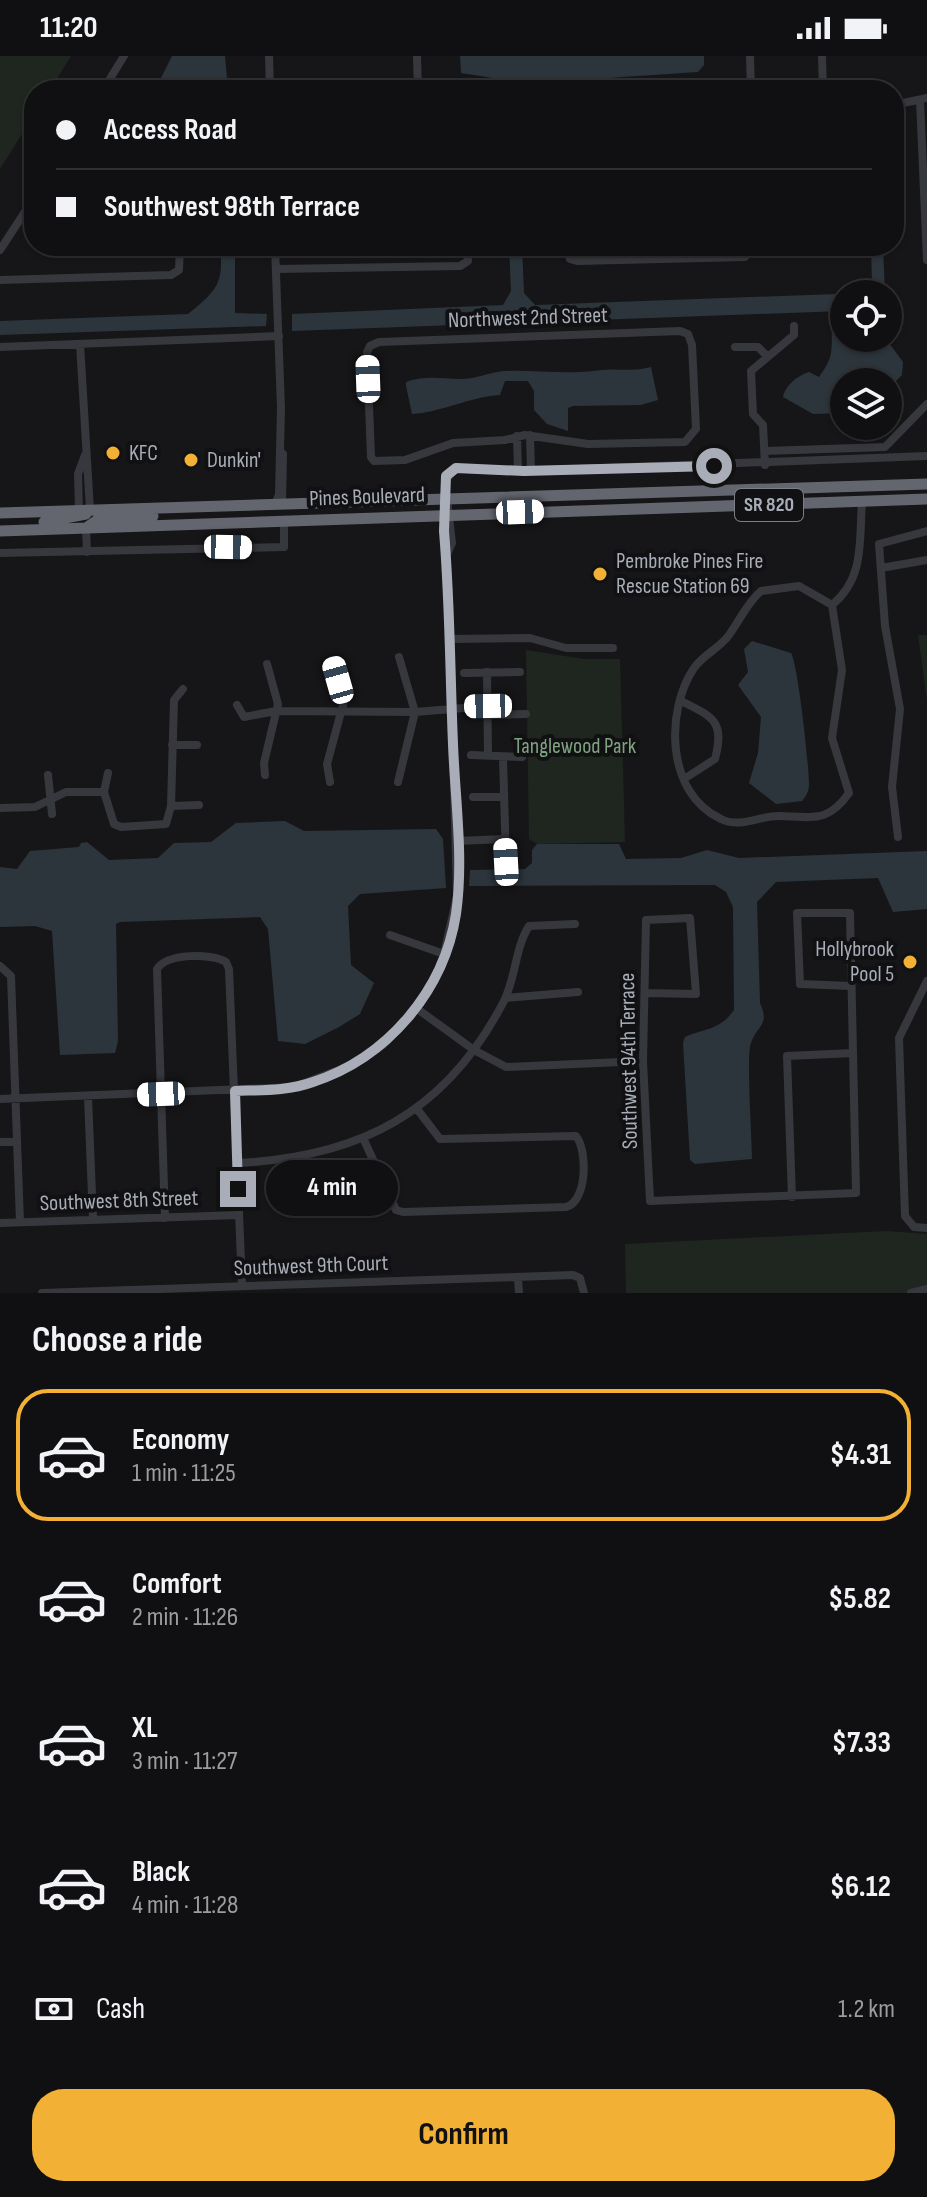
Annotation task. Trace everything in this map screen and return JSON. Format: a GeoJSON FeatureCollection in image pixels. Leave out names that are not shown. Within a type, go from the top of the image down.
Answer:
{"type":"FeatureCollection","features":[{"type":"Feature","properties":{"kind":"highway","name":"Pines Boulevard"},"geometry":{"type":"LineString","coordinates":[[0,513],[927,484]]}},
{"type":"Feature","properties":{"kind":"highway"},"geometry":{"type":"LineString","coordinates":[[862,502],[866,493],[898,485]]}},
{"type":"Feature","properties":{"kind":"highway","name":"Pines Boulevard"},"geometry":{"type":"LineString","coordinates":[[0,530],[927,499]]}},
{"type":"Feature","properties":{"kind":"highway"},"geometry":{"type":"LineString","coordinates":[[284,520],[293,511],[338,508],[362,501]]}},
{"type":"Feature","properties":{"kind":"highway"},"geometry":{"type":"LineString","coordinates":[[161,525],[205,516],[266,514],[276,512],[278,504]]}},
{"type":"Feature","properties":{"kind":"highway"},"geometry":{"type":"LineString","coordinates":[[86,528],[99,519],[165,515],[188,507]]}},
{"type":"Feature","properties":{"kind":"highway"},"geometry":{"type":"LineString","coordinates":[[0,530],[75,519],[84,511]]}},
{"type":"Feature","properties":{"kind":"street"},"geometry":{"type":"LineString","coordinates":[[109,80],[124,56]]}},
{"type":"Feature","properties":{"kind":"street"},"geometry":{"type":"LineString","coordinates":[[269,56],[270,80]]}},
{"type":"Feature","properties":{"kind":"street"},"geometry":{"type":"LineString","coordinates":[[417,56],[418,80]]}},
{"type":"Feature","properties":{"kind":"street"},"geometry":{"type":"LineString","coordinates":[[750,56],[751,80]]}},
{"type":"Feature","properties":{"kind":"street"},"geometry":{"type":"LineString","coordinates":[[822,56],[823,80]]}},
{"type":"Feature","properties":{"kind":"street"},"geometry":{"type":"LineString","coordinates":[[923,99],[927,260]]}},
{"type":"Feature","properties":{"kind":"street"},"geometry":{"type":"LineString","coordinates":[[0,250],[24,213]]}},
{"type":"Feature","properties":{"kind":"street"},"geometry":{"type":"LineString","coordinates":[[0,280],[171,275],[179,270],[180,256]]}},
{"type":"Feature","properties":{"kind":"street"},"geometry":{"type":"LineString","coordinates":[[275,256],[280,430],[285,490],[278,504]]}},
{"type":"Feature","properties":{"kind":"street"},"geometry":{"type":"LineString","coordinates":[[276,269],[460,266],[468,261],[468,256]]}},
{"type":"Feature","properties":{"kind":"street"},"geometry":{"type":"LineString","coordinates":[[569,256],[570,259],[746,256]]}},
{"type":"Feature","properties":{"kind":"street"},"geometry":{"type":"LineString","coordinates":[[765,465],[763,425],[753,414],[751,371],[794,335],[794,326]]}},
{"type":"Feature","properties":{"kind":"street","name":"Northwest 2nd Street"},"geometry":{"type":"LineString","coordinates":[[517,436],[505,440],[453,443],[405,460],[374,461],[371,457],[370,346],[379,342],[443,339],[680,331],[688,334],[692,345],[696,429],[689,440],[588,444],[530,435]]}},
{"type":"Feature","properties":{"kind":"street"},"geometry":{"type":"LineString","coordinates":[[0,347],[279,336]]}},
{"type":"Feature","properties":{"kind":"street"},"geometry":{"type":"LineString","coordinates":[[80,344],[84,511]]}},
{"type":"Feature","properties":{"kind":"street"},"geometry":{"type":"LineString","coordinates":[[735,347],[758,347],[767,356]]}},
{"type":"Feature","properties":{"kind":"street"},"geometry":{"type":"LineString","coordinates":[[765,451],[885,447],[927,404]]}},
{"type":"Feature","properties":{"kind":"street"},"geometry":{"type":"LineString","coordinates":[[518,471],[517,436],[530,435],[531,471]]}},
{"type":"Feature","properties":{"kind":"street"},"geometry":{"type":"LineString","coordinates":[[0,1099],[294,1087],[327,1076],[383,1045],[416,1008],[433,983],[456,913],[457,841],[446,557],[452,543],[445,481],[456,468],[531,471],[765,465],[927,456]]}},
{"type":"Feature","properties":{"kind":"street"},"geometry":{"type":"LineString","coordinates":[[610,494],[611,509]]}},
{"type":"Feature","properties":{"kind":"street"},"geometry":{"type":"LineString","coordinates":[[832,605],[847,593],[860,558],[862,502]]}},
{"type":"Feature","properties":{"kind":"street"},"geometry":{"type":"LineString","coordinates":[[0,553],[284,547],[284,520]]}},
{"type":"Feature","properties":{"kind":"street"},"geometry":{"type":"LineString","coordinates":[[86,528],[87,552]]}},
{"type":"Feature","properties":{"kind":"street"},"geometry":{"type":"LineString","coordinates":[[898,837],[892,787],[900,709],[885,626],[879,544],[927,531]]}},
{"type":"Feature","properties":{"kind":"street"},"geometry":{"type":"LineString","coordinates":[[881,568],[927,560]]}},
{"type":"Feature","properties":{"kind":"street"},"geometry":{"type":"LineString","coordinates":[[799,586],[832,605],[842,670],[832,738],[849,793],[836,811],[821,817],[771,816],[746,823],[721,820],[702,805],[684,779],[678,761],[675,724],[697,664],[727,639],[761,591],[799,586]]}},
{"type":"Feature","properties":{"kind":"street"},"geometry":{"type":"LineString","coordinates":[[450,639],[530,638],[566,648],[613,648]]}},
{"type":"Feature","properties":{"kind":"street"},"geometry":{"type":"LineString","coordinates":[[398,782],[415,712],[399,657]]}},
{"type":"Feature","properties":{"kind":"street"},"geometry":{"type":"LineString","coordinates":[[330,782],[327,764],[344,701],[332,660]]}},
{"type":"Feature","properties":{"kind":"street"},"geometry":{"type":"LineString","coordinates":[[265,775],[264,763],[278,704],[267,664]]}},
{"type":"Feature","properties":{"kind":"street"},"geometry":{"type":"LineString","coordinates":[[487,672],[488,755]]}},
{"type":"Feature","properties":{"kind":"street"},"geometry":{"type":"LineString","coordinates":[[464,673],[520,672]]}},
{"type":"Feature","properties":{"kind":"street"},"geometry":{"type":"LineString","coordinates":[[108,773],[104,792],[114,824],[164,826],[170,819],[174,700],[183,689]]}},
{"type":"Feature","properties":{"kind":"street"},"geometry":{"type":"LineString","coordinates":[[681,701],[708,714],[718,726],[720,738],[715,759],[684,779]]}},
{"type":"Feature","properties":{"kind":"street"},"geometry":{"type":"LineString","coordinates":[[237,705],[244,717],[276,711],[415,712],[451,708],[526,714]]}},
{"type":"Feature","properties":{"kind":"street"},"geometry":{"type":"LineString","coordinates":[[172,745],[197,745]]}},
{"type":"Feature","properties":{"kind":"street"},"geometry":{"type":"LineString","coordinates":[[471,755],[522,757]]}},
{"type":"Feature","properties":{"kind":"street"},"geometry":{"type":"LineString","coordinates":[[503,758],[506,862]]}},
{"type":"Feature","properties":{"kind":"street"},"geometry":{"type":"LineString","coordinates":[[48,775],[52,814]]}},
{"type":"Feature","properties":{"kind":"street"},"geometry":{"type":"LineString","coordinates":[[0,808],[35,807],[66,792],[104,792]]}},
{"type":"Feature","properties":{"kind":"street"},"geometry":{"type":"LineString","coordinates":[[473,797],[504,797]]}},
{"type":"Feature","properties":{"kind":"street"},"geometry":{"type":"LineString","coordinates":[[171,806],[199,805]]}},
{"type":"Feature","properties":{"kind":"street"},"geometry":{"type":"LineString","coordinates":[[457,841],[505,839]]}},
{"type":"Feature","properties":{"kind":"street"},"geometry":{"type":"LineString","coordinates":[[851,986],[800,984],[797,915],[850,913],[851,986],[853,1053],[856,1193],[792,1197],[787,1056],[853,1053]]}},
{"type":"Feature","properties":{"kind":"street","name":"Southwest 94th Terrace"},"geometry":{"type":"LineString","coordinates":[[646,993],[696,994],[690,918],[646,920],[643,1061],[650,1201],[792,1197]]}},
{"type":"Feature","properties":{"kind":"street"},"geometry":{"type":"LineString","coordinates":[[237,1163],[305,1158],[364,1140],[417,1109],[474,1050],[506,998],[529,926],[575,924]]}},
{"type":"Feature","properties":{"kind":"street"},"geometry":{"type":"LineString","coordinates":[[390,935],[444,954]]}},
{"type":"Feature","properties":{"kind":"street"},"geometry":{"type":"LineString","coordinates":[[165,1218],[157,969],[161,962],[171,959],[218,958],[226,962],[235,1091],[242,1286]]}},
{"type":"Feature","properties":{"kind":"street"},"geometry":{"type":"LineString","coordinates":[[4,968],[16,1099],[20,1222]]}},
{"type":"Feature","properties":{"kind":"street"},"geometry":{"type":"LineString","coordinates":[[927,981],[899,1038],[905,1216],[909,1225],[927,1228]]}},
{"type":"Feature","properties":{"kind":"street"},"geometry":{"type":"LineString","coordinates":[[506,998],[578,992]]}},
{"type":"Feature","properties":{"kind":"street"},"geometry":{"type":"LineString","coordinates":[[416,1008],[474,1050],[506,1067],[643,1061]]}},
{"type":"Feature","properties":{"kind":"street"},"geometry":{"type":"LineString","coordinates":[[0,1052],[13,1052]]}},
{"type":"Feature","properties":{"kind":"street"},"geometry":{"type":"LineString","coordinates":[[88,1097],[93,1219]]}},
{"type":"Feature","properties":{"kind":"street"},"geometry":{"type":"LineString","coordinates":[[364,1140],[396,1210],[566,1207],[577,1202],[581,1195],[581,1143],[576,1136],[440,1139],[417,1109]]}},
{"type":"Feature","properties":{"kind":"street"},"geometry":{"type":"LineString","coordinates":[[0,1142],[17,1142]]}},
{"type":"Feature","properties":{"kind":"street"},"geometry":{"type":"LineString","coordinates":[[305,1158],[316,1210]]}},
{"type":"Feature","properties":{"kind":"street","name":"Southwest 8th Street"},"geometry":{"type":"LineString","coordinates":[[0,1223],[239,1215]]}},
{"type":"Feature","properties":{"kind":"street","name":"Southwest 9th Court"},"geometry":{"type":"LineString","coordinates":[[42,1293],[215,1290],[242,1286],[284,1289],[573,1275],[580,1278],[584,1293]]}},
{"type":"Feature","properties":{"kind":"street"},"geometry":{"type":"LineString","coordinates":[[518,1278],[519,1293]]}},
{"type":"Feature","properties":{"kind":"street"},"geometry":{"type":"LineString","coordinates":[[911,1293],[927,1289]]}},
{"type":"Feature","properties":{"kind":"green space"},"geometry":{"type":"Polygon","coordinates":[[[0,56],[71,56],[56,80],[24,80],[24,131],[0,169],[0,56]]]}},
{"type":"Feature","properties":{"kind":"green space"},"geometry":{"type":"Polygon","coordinates":[[[918,635],[927,635],[927,701],[918,635]]]}},
{"type":"Feature","properties":{"kind":"green space","name":"Tanglewood Park"},"geometry":{"type":"Polygon","coordinates":[[[526,650],[584,659],[620,659],[625,842],[537,844],[529,839],[526,650]]]}},
{"type":"Feature","properties":{"kind":"green space"},"geometry":{"type":"Polygon","coordinates":[[[886,1231],[927,1234],[927,1293],[626,1293],[625,1244],[886,1231]]]}},
{"type":"Feature","properties":{"kind":"shaded area"},"geometry":{"type":"Polygon","coordinates":[[[172,56],[225,56],[227,80],[160,80],[172,56]]]}},
{"type":"Feature","properties":{"kind":"shaded area"},"geometry":{"type":"Polygon","coordinates":[[[460,56],[704,56],[704,65],[698,72],[579,80],[494,80],[461,73],[460,56]]]}},
{"type":"Feature","properties":{"kind":"shaded area"},"geometry":{"type":"Polygon","coordinates":[[[220,256],[235,256],[235,313],[267,314],[266,326],[0,335],[0,321],[188,314],[212,292],[221,269],[220,256]]]}},
{"type":"Feature","properties":{"kind":"shaded area"},"geometry":{"type":"Polygon","coordinates":[[[509,256],[522,256],[524,293],[535,305],[830,294],[830,311],[292,331],[292,314],[503,305],[511,291],[509,256]]]}},
{"type":"Feature","properties":{"kind":"shaded area"},"geometry":{"type":"Polygon","coordinates":[[[871,256],[883,256],[884,280],[872,280],[871,256]]]}},
{"type":"Feature","properties":{"kind":"shaded area"},"geometry":{"type":"Polygon","coordinates":[[[831,352],[896,352],[903,362],[902,375],[902,368],[830,368],[830,413],[813,414],[783,397],[796,378],[809,372],[819,377],[831,352]]]}},
{"type":"Feature","properties":{"kind":"shaded area"},"geometry":{"type":"Polygon","coordinates":[[[651,367],[658,400],[641,405],[573,406],[568,408],[568,431],[547,424],[534,410],[534,391],[528,381],[505,381],[500,395],[412,414],[406,386],[406,382],[421,379],[467,379],[504,371],[577,372],[651,367]]]}},
{"type":"Feature","properties":{"kind":"shaded area"},"geometry":{"type":"Polygon","coordinates":[[[752,641],[791,653],[794,661],[809,773],[809,789],[802,801],[776,804],[749,783],[758,753],[761,717],[738,685],[748,672],[744,649],[752,641]]]}},
{"type":"Feature","properties":{"kind":"shaded area"},"geometry":{"type":"Polygon","coordinates":[[[285,821],[304,831],[436,829],[443,839],[446,888],[360,894],[348,906],[351,965],[374,983],[360,1014],[305,1044],[278,1041],[268,929],[260,917],[120,922],[116,924],[118,1041],[115,1053],[60,1055],[52,931],[35,926],[0,927],[0,867],[17,869],[30,851],[79,847],[87,842],[109,860],[158,858],[174,843],[211,842],[236,823],[285,821]]]}},
{"type":"Feature","properties":{"kind":"shaded area"},"geometry":{"type":"Polygon","coordinates":[[[537,844],[619,844],[626,859],[681,858],[707,850],[739,858],[927,851],[927,909],[893,912],[878,878],[776,882],[757,902],[760,1003],[764,1016],[750,1051],[752,1159],[695,1164],[690,1160],[683,1043],[685,1037],[718,1025],[734,1010],[733,907],[726,892],[715,885],[469,886],[470,870],[525,869],[532,863],[532,850],[537,844]]]}},
{"type":"Feature","properties":{"kind":"place","name":"KFC"},"geometry":{"type":"Point","coordinates":[113,453]}},
{"type":"Feature","properties":{"kind":"place","name":"Dunkin'"},"geometry":{"type":"Point","coordinates":[191,460]}},
{"type":"Feature","properties":{"kind":"place","name":"Pembroke Pines Fire Rescue Station 69"},"geometry":{"type":"Point","coordinates":[600,574]}},
{"type":"Feature","properties":{"kind":"place","name":"Hollybrook Pool 5"},"geometry":{"type":"Point","coordinates":[910,962]}},
{"type":"Feature","properties":{"kind":"route"},"geometry":{"type":"LineString","coordinates":[[238,1189],[235,1091],[269,1090],[315,1082],[352,1065],[383,1045],[416,1008],[433,983],[450,939],[456,913],[458,876],[444,531],[446,476],[456,468],[524,471],[714,466]]}}]}
